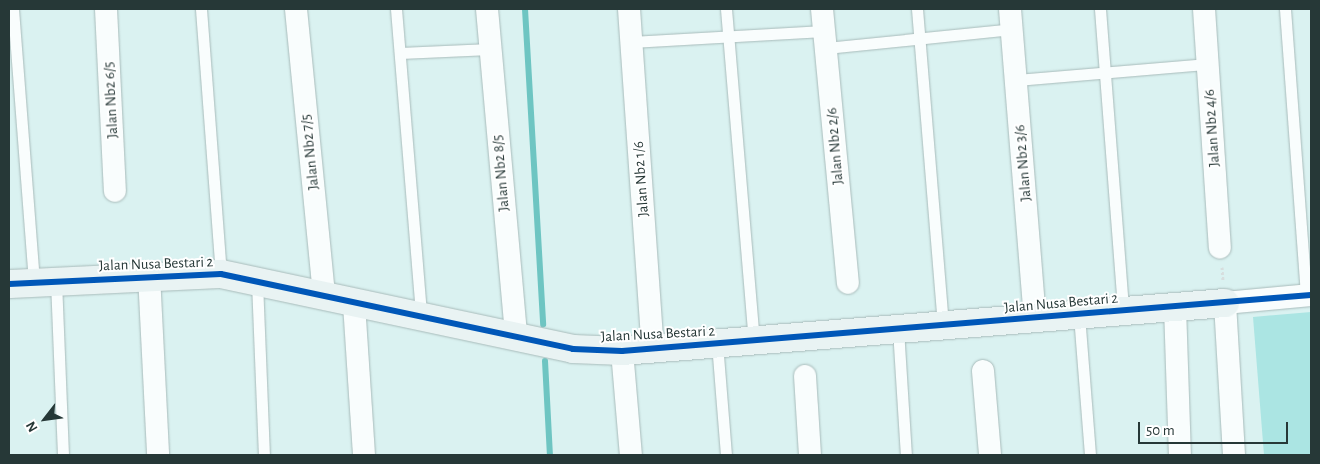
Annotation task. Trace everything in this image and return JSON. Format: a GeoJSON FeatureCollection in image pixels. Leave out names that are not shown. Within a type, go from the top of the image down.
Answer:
{"type":"FeatureCollection","features":[{"type":"Feature","properties":{"kind":"street","name":"Jalan Nb2 6/5"},"geometry":{"type":"LineString","coordinates":[[106,9],[115,192]]}},
{"type":"Feature","properties":{"kind":"street","name":"Jalan Nb2 7/5"},"geometry":{"type":"LineString","coordinates":[[296,9],[324,296]]}},
{"type":"Feature","properties":{"kind":"street","name":"Jalan Nb2 8/5"},"geometry":{"type":"LineString","coordinates":[[487,9],[516,337]]}},
{"type":"Feature","properties":{"kind":"street","name":"Jalan Nb2 1/6"},"geometry":{"type":"LineString","coordinates":[[629,9],[653,349]]}},
{"type":"Feature","properties":{"kind":"street","name":"Jalan Nb2 4/6"},"geometry":{"type":"LineString","coordinates":[[1204,9],[1220,247]]}},
{"type":"Feature","properties":{"kind":"street","name":"Jalan Nb2 3/6"},"geometry":{"type":"LineString","coordinates":[[1011,19],[1035,318]]}},
{"type":"Feature","properties":{"kind":"street","name":"Jalan Nb2 2/6"},"geometry":{"type":"LineString","coordinates":[[824,29],[848,283]]}},
{"type":"Feature","properties":{"kind":"street","name":"Jalan Nusa Bestari 2"},"geometry":{"type":"LineString","coordinates":[[33,283],[149,275],[221,274],[354,304],[421,315],[573,349],[622,351],[1225,303]]}},
{"type":"Feature","properties":{"kind":"street"},"geometry":{"type":"LineString","coordinates":[[149,275],[158,455]]}},
{"type":"Feature","properties":{"kind":"street"},"geometry":{"type":"LineString","coordinates":[[1234,455],[1225,303],[1308,295]]}},
{"type":"Feature","properties":{"kind":"street"},"geometry":{"type":"LineString","coordinates":[[354,304],[364,455]]}},
{"type":"Feature","properties":{"kind":"street"},"geometry":{"type":"LineString","coordinates":[[1175,307],[1180,455]]}},
{"type":"Feature","properties":{"kind":"street"},"geometry":{"type":"LineString","coordinates":[[622,351],[631,455]]}},
{"type":"Feature","properties":{"kind":"street"},"geometry":{"type":"LineString","coordinates":[[984,371],[990,455]]}},
{"type":"Feature","properties":{"kind":"street"},"geometry":{"type":"LineString","coordinates":[[805,376],[810,455]]}},
{"type":"Feature","properties":{"kind":"lane"},"geometry":{"type":"LineString","coordinates":[[13,9],[33,283],[62,455]]}},
{"type":"Feature","properties":{"kind":"lane"},"geometry":{"type":"LineString","coordinates":[[201,9],[221,274]]}},
{"type":"Feature","properties":{"kind":"lane"},"geometry":{"type":"LineString","coordinates":[[396,9],[421,315]]}},
{"type":"Feature","properties":{"kind":"lane"},"geometry":{"type":"LineString","coordinates":[[726,9],[754,341]]}},
{"type":"Feature","properties":{"kind":"lane"},"geometry":{"type":"LineString","coordinates":[[916,9],[943,326]]}},
{"type":"Feature","properties":{"kind":"lane"},"geometry":{"type":"LineString","coordinates":[[1100,9],[1123,311]]}},
{"type":"Feature","properties":{"kind":"lane"},"geometry":{"type":"LineString","coordinates":[[1285,9],[1308,295]]}},
{"type":"Feature","properties":{"kind":"lane"},"geometry":{"type":"LineString","coordinates":[[631,42],[824,29],[919,38],[1011,19]]}},
{"type":"Feature","properties":{"kind":"lane"},"geometry":{"type":"LineString","coordinates":[[400,53],[490,49]]}},
{"type":"Feature","properties":{"kind":"lane"},"geometry":{"type":"LineString","coordinates":[[1016,80],[1208,64]]}},
{"type":"Feature","properties":{"kind":"lane"},"geometry":{"type":"LineString","coordinates":[[257,282],[264,455]]}},
{"type":"Feature","properties":{"kind":"lane"},"geometry":{"type":"LineString","coordinates":[[1079,315],[1090,455]]}},
{"type":"Feature","properties":{"kind":"lane"},"geometry":{"type":"LineString","coordinates":[[898,329],[906,455]]}},
{"type":"Feature","properties":{"kind":"lane"},"geometry":{"type":"LineString","coordinates":[[717,344],[726,455]]}},
{"type":"Feature","properties":{"kind":"path"},"geometry":{"type":"LineString","coordinates":[[1220,247],[1225,303]]}},
{"type":"Feature","properties":{"kind":"shaded area"},"geometry":{"type":"Polygon","coordinates":[[[1311,312],[1311,455],[1264,455],[1253,317],[1311,312]]]}},
{"type":"Feature","properties":{"kind":"waterway"},"geometry":{"type":"LineString","coordinates":[[525,9],[543,324]]}},
{"type":"Feature","properties":{"kind":"waterway"},"geometry":{"type":"LineString","coordinates":[[545,361],[550,455]]}},
{"type":"Feature","properties":{"kind":"cycle path"},"geometry":{"type":"LineString","coordinates":[[9,284],[221,274],[573,349],[622,351],[1311,295]]}}]}
